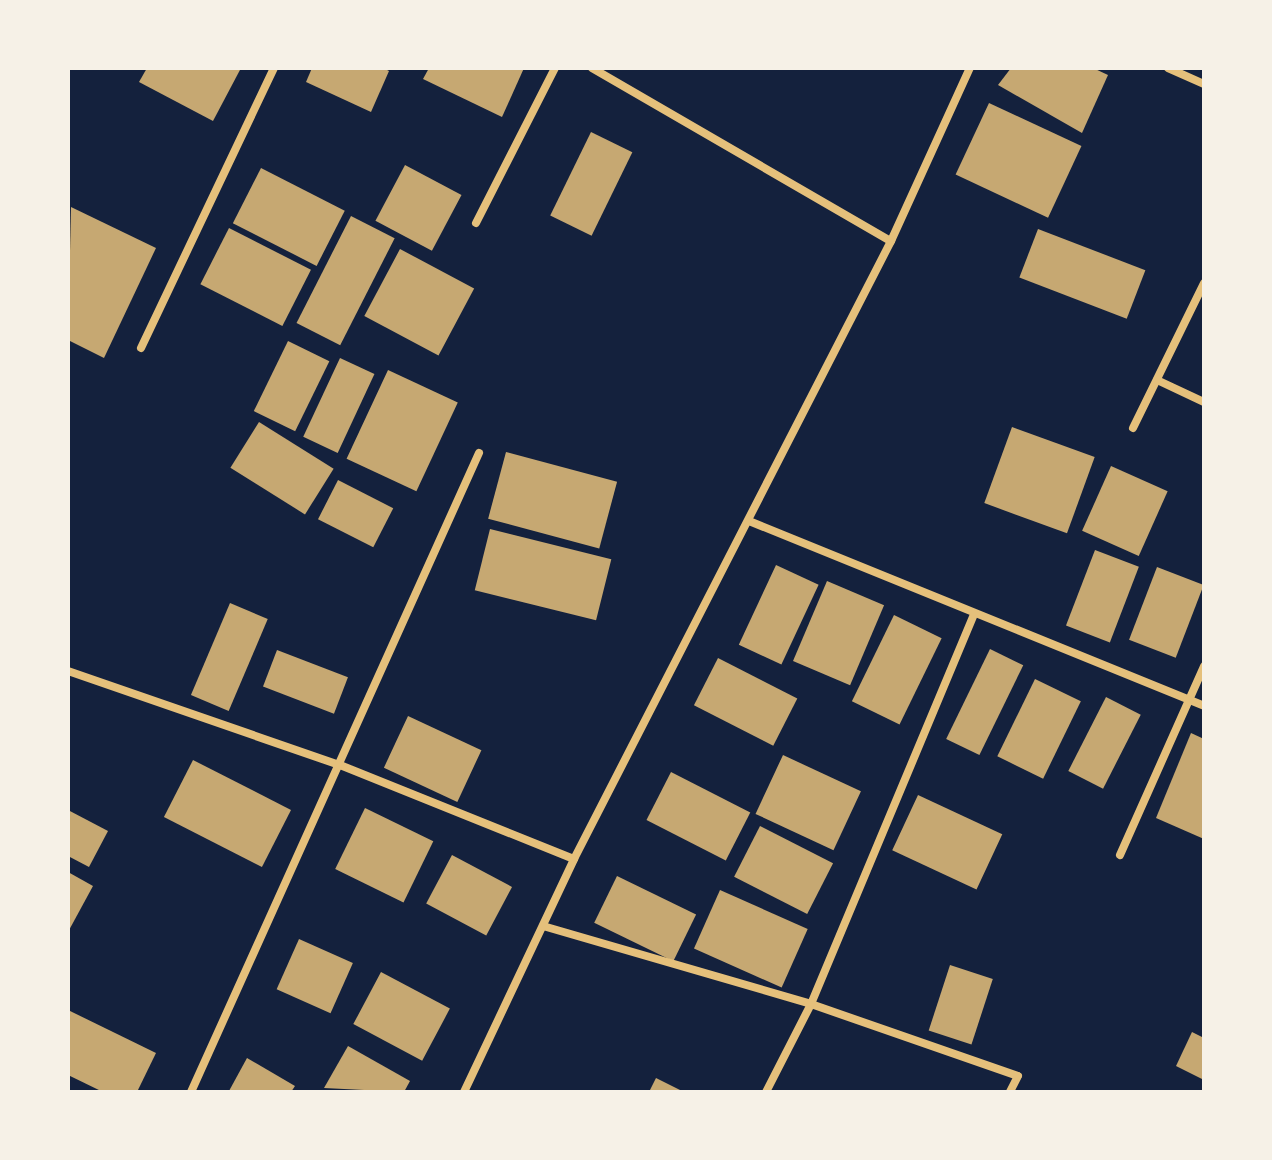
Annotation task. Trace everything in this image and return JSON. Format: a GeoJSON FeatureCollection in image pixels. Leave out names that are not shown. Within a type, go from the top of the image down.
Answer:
{"type":"FeatureCollection","features":[{"type":"Feature","properties":{"kind":"street"},"geometry":{"type":"LineString","coordinates":[[141,348],[274,68]]}},
{"type":"Feature","properties":{"kind":"street"},"geometry":{"type":"LineString","coordinates":[[476,223],[555,68]]}},
{"type":"Feature","properties":{"kind":"street"},"geometry":{"type":"LineString","coordinates":[[592,68],[891,241]]}},
{"type":"Feature","properties":{"kind":"street"},"geometry":{"type":"LineString","coordinates":[[464,1092],[574,859],[891,241],[970,68]]}},
{"type":"Feature","properties":{"kind":"street"},"geometry":{"type":"LineString","coordinates":[[1168,68],[1204,84]]}},
{"type":"Feature","properties":{"kind":"street"},"geometry":{"type":"LineString","coordinates":[[1133,428],[1204,283]]}},
{"type":"Feature","properties":{"kind":"street"},"geometry":{"type":"LineString","coordinates":[[1157,380],[1204,402]]}},
{"type":"Feature","properties":{"kind":"street"},"geometry":{"type":"LineString","coordinates":[[191,1092],[479,453]]}},
{"type":"Feature","properties":{"kind":"street"},"geometry":{"type":"LineString","coordinates":[[749,521],[973,617],[1204,706]]}},
{"type":"Feature","properties":{"kind":"street"},"geometry":{"type":"LineString","coordinates":[[766,1092],[811,1004],[973,617]]}},
{"type":"Feature","properties":{"kind":"street"},"geometry":{"type":"LineString","coordinates":[[1120,855],[1204,666]]}},
{"type":"Feature","properties":{"kind":"street"},"geometry":{"type":"LineString","coordinates":[[68,671],[340,765],[574,859]]}},
{"type":"Feature","properties":{"kind":"street"},"geometry":{"type":"LineString","coordinates":[[543,926],[811,1004],[1018,1076],[1010,1092]]}},
{"type":"Feature","properties":{"kind":"building"},"geometry":{"type":"Polygon","coordinates":[[[147,68],[241,68],[213,121],[139,82],[147,68]]]}},
{"type":"Feature","properties":{"kind":"building"},"geometry":{"type":"Polygon","coordinates":[[[312,68],[383,68],[389,71],[371,112],[306,82],[312,68]]]}},
{"type":"Feature","properties":{"kind":"building"},"geometry":{"type":"Polygon","coordinates":[[[429,68],[524,68],[502,117],[423,79],[429,68]]]}},
{"type":"Feature","properties":{"kind":"building"},"geometry":{"type":"Polygon","coordinates":[[[1011,68],[1093,68],[1108,75],[1082,133],[998,85],[1011,68]]]}},
{"type":"Feature","properties":{"kind":"building"},"geometry":{"type":"Polygon","coordinates":[[[989,103],[1081,146],[1048,218],[956,175],[989,103]]]}},
{"type":"Feature","properties":{"kind":"building"},"geometry":{"type":"Polygon","coordinates":[[[591,132],[632,152],[592,236],[550,216],[591,132]]]}},
{"type":"Feature","properties":{"kind":"building"},"geometry":{"type":"Polygon","coordinates":[[[405,165],[462,195],[432,251],[375,221],[405,165]]]}},
{"type":"Feature","properties":{"kind":"building"},"geometry":{"type":"Polygon","coordinates":[[[261,168],[345,211],[317,266],[233,223],[261,168]]]}},
{"type":"Feature","properties":{"kind":"building"},"geometry":{"type":"Polygon","coordinates":[[[71,207],[156,248],[104,358],[68,340],[71,207]]]}},
{"type":"Feature","properties":{"kind":"building"},"geometry":{"type":"Polygon","coordinates":[[[351,216],[395,238],[340,345],[297,323],[351,216]]]}},
{"type":"Feature","properties":{"kind":"building"},"geometry":{"type":"Polygon","coordinates":[[[229,228],[311,270],[282,326],[200,284],[229,228]]]}},
{"type":"Feature","properties":{"kind":"building"},"geometry":{"type":"Polygon","coordinates":[[[1038,229],[1145,270],[1127,319],[1019,278],[1038,229]]]}},
{"type":"Feature","properties":{"kind":"building"},"geometry":{"type":"Polygon","coordinates":[[[400,249],[474,288],[438,356],[364,316],[400,249]]]}},
{"type":"Feature","properties":{"kind":"building"},"geometry":{"type":"Polygon","coordinates":[[[288,341],[329,361],[295,431],[254,411],[288,341]]]}},
{"type":"Feature","properties":{"kind":"building"},"geometry":{"type":"Polygon","coordinates":[[[340,358],[374,374],[338,453],[303,437],[340,358]]]}},
{"type":"Feature","properties":{"kind":"building"},"geometry":{"type":"Polygon","coordinates":[[[388,370],[458,403],[416,491],[347,459],[388,370]]]}},
{"type":"Feature","properties":{"kind":"building"},"geometry":{"type":"Polygon","coordinates":[[[259,422],[334,469],[305,514],[230,468],[259,422]]]}},
{"type":"Feature","properties":{"kind":"building"},"geometry":{"type":"Polygon","coordinates":[[[1012,427],[1095,457],[1067,533],[984,503],[1012,427]]]}},
{"type":"Feature","properties":{"kind":"building"},"geometry":{"type":"Polygon","coordinates":[[[506,452],[617,482],[599,548],[488,519],[506,452]]]}},
{"type":"Feature","properties":{"kind":"building"},"geometry":{"type":"Polygon","coordinates":[[[1111,466],[1168,491],[1139,556],[1082,531],[1111,466]]]}},
{"type":"Feature","properties":{"kind":"building"},"geometry":{"type":"Polygon","coordinates":[[[338,480],[393,508],[373,547],[318,519],[338,480]]]}},
{"type":"Feature","properties":{"kind":"building"},"geometry":{"type":"Polygon","coordinates":[[[490,529],[611,559],[596,620],[475,590],[490,529]]]}},
{"type":"Feature","properties":{"kind":"building"},"geometry":{"type":"Polygon","coordinates":[[[1095,550],[1139,567],[1110,642],[1066,626],[1095,550]]]}},
{"type":"Feature","properties":{"kind":"building"},"geometry":{"type":"Polygon","coordinates":[[[776,565],[819,585],[781,665],[739,645],[776,565]]]}},
{"type":"Feature","properties":{"kind":"building"},"geometry":{"type":"Polygon","coordinates":[[[1157,567],[1204,585],[1176,658],[1129,640],[1157,567]]]}},
{"type":"Feature","properties":{"kind":"building"},"geometry":{"type":"Polygon","coordinates":[[[827,581],[884,605],[850,685],[793,661],[827,581]]]}},
{"type":"Feature","properties":{"kind":"building"},"geometry":{"type":"Polygon","coordinates":[[[230,603],[268,619],[229,711],[191,695],[230,603]]]}},
{"type":"Feature","properties":{"kind":"building"},"geometry":{"type":"Polygon","coordinates":[[[894,615],[942,638],[900,725],[852,701],[894,615]]]}},
{"type":"Feature","properties":{"kind":"building"},"geometry":{"type":"Polygon","coordinates":[[[990,649],[1023,665],[979,755],[946,739],[990,649]]]}},
{"type":"Feature","properties":{"kind":"building"},"geometry":{"type":"Polygon","coordinates":[[[277,650],[348,677],[334,714],[263,686],[277,650]]]}},
{"type":"Feature","properties":{"kind":"building"},"geometry":{"type":"Polygon","coordinates":[[[718,658],[797,698],[773,746],[694,705],[718,658]]]}},
{"type":"Feature","properties":{"kind":"building"},"geometry":{"type":"Polygon","coordinates":[[[1035,679],[1081,701],[1043,779],[997,756],[1035,679]]]}},
{"type":"Feature","properties":{"kind":"building"},"geometry":{"type":"Polygon","coordinates":[[[1106,697],[1141,715],[1103,789],[1068,771],[1106,697]]]}},
{"type":"Feature","properties":{"kind":"building"},"geometry":{"type":"Polygon","coordinates":[[[408,716],[481,750],[457,802],[384,768],[408,716]]]}},
{"type":"Feature","properties":{"kind":"building"},"geometry":{"type":"Polygon","coordinates":[[[1191,733],[1204,739],[1204,839],[1156,818],[1191,733]]]}},
{"type":"Feature","properties":{"kind":"building"},"geometry":{"type":"Polygon","coordinates":[[[783,755],[861,791],[833,850],[756,814],[783,755]]]}},
{"type":"Feature","properties":{"kind":"building"},"geometry":{"type":"Polygon","coordinates":[[[193,760],[291,810],[262,867],[164,817],[193,760]]]}},
{"type":"Feature","properties":{"kind":"building"},"geometry":{"type":"Polygon","coordinates":[[[671,772],[750,812],[726,861],[646,820],[671,772]]]}},
{"type":"Feature","properties":{"kind":"building"},"geometry":{"type":"Polygon","coordinates":[[[918,795],[1002,834],[977,890],[892,850],[918,795]]]}},
{"type":"Feature","properties":{"kind":"building"},"geometry":{"type":"Polygon","coordinates":[[[365,808],[433,841],[403,902],[335,869],[365,808]]]}},
{"type":"Feature","properties":{"kind":"building"},"geometry":{"type":"Polygon","coordinates":[[[68,810],[108,831],[89,867],[68,856],[68,810]]]}},
{"type":"Feature","properties":{"kind":"building"},"geometry":{"type":"Polygon","coordinates":[[[760,826],[833,863],[807,914],[734,877],[760,826]]]}},
{"type":"Feature","properties":{"kind":"building"},"geometry":{"type":"Polygon","coordinates":[[[452,855],[512,887],[486,935],[426,904],[452,855]]]}},
{"type":"Feature","properties":{"kind":"building"},"geometry":{"type":"Polygon","coordinates":[[[68,872],[93,886],[68,932],[68,872]]]}},
{"type":"Feature","properties":{"kind":"building"},"geometry":{"type":"Polygon","coordinates":[[[617,876],[696,915],[673,961],[594,923],[617,876]]]}},
{"type":"Feature","properties":{"kind":"building"},"geometry":{"type":"Polygon","coordinates":[[[720,890],[808,929],[782,988],[694,948],[720,890]]]}},
{"type":"Feature","properties":{"kind":"building"},"geometry":{"type":"Polygon","coordinates":[[[299,939],[353,963],[331,1013],[277,989],[299,939]]]}},
{"type":"Feature","properties":{"kind":"building"},"geometry":{"type":"Polygon","coordinates":[[[950,965],[993,979],[971,1045],[929,1031],[950,965]]]}},
{"type":"Feature","properties":{"kind":"building"},"geometry":{"type":"Polygon","coordinates":[[[381,972],[450,1009],[422,1061],[353,1024],[381,972]]]}},
{"type":"Feature","properties":{"kind":"building"},"geometry":{"type":"Polygon","coordinates":[[[68,1010],[156,1053],[137,1092],[103,1092],[68,1075],[68,1010]]]}},
{"type":"Feature","properties":{"kind":"building"},"geometry":{"type":"Polygon","coordinates":[[[1192,1032],[1204,1038],[1204,1080],[1176,1066],[1192,1032]]]}},
{"type":"Feature","properties":{"kind":"building"},"geometry":{"type":"Polygon","coordinates":[[[348,1046],[410,1081],[404,1092],[324,1088],[348,1046]]]}},
{"type":"Feature","properties":{"kind":"building"},"geometry":{"type":"Polygon","coordinates":[[[247,1058],[295,1086],[291,1092],[229,1091],[247,1058]]]}},
{"type":"Feature","properties":{"kind":"building"},"geometry":{"type":"Polygon","coordinates":[[[656,1078],[684,1092],[649,1092],[656,1078]]]}}]}
